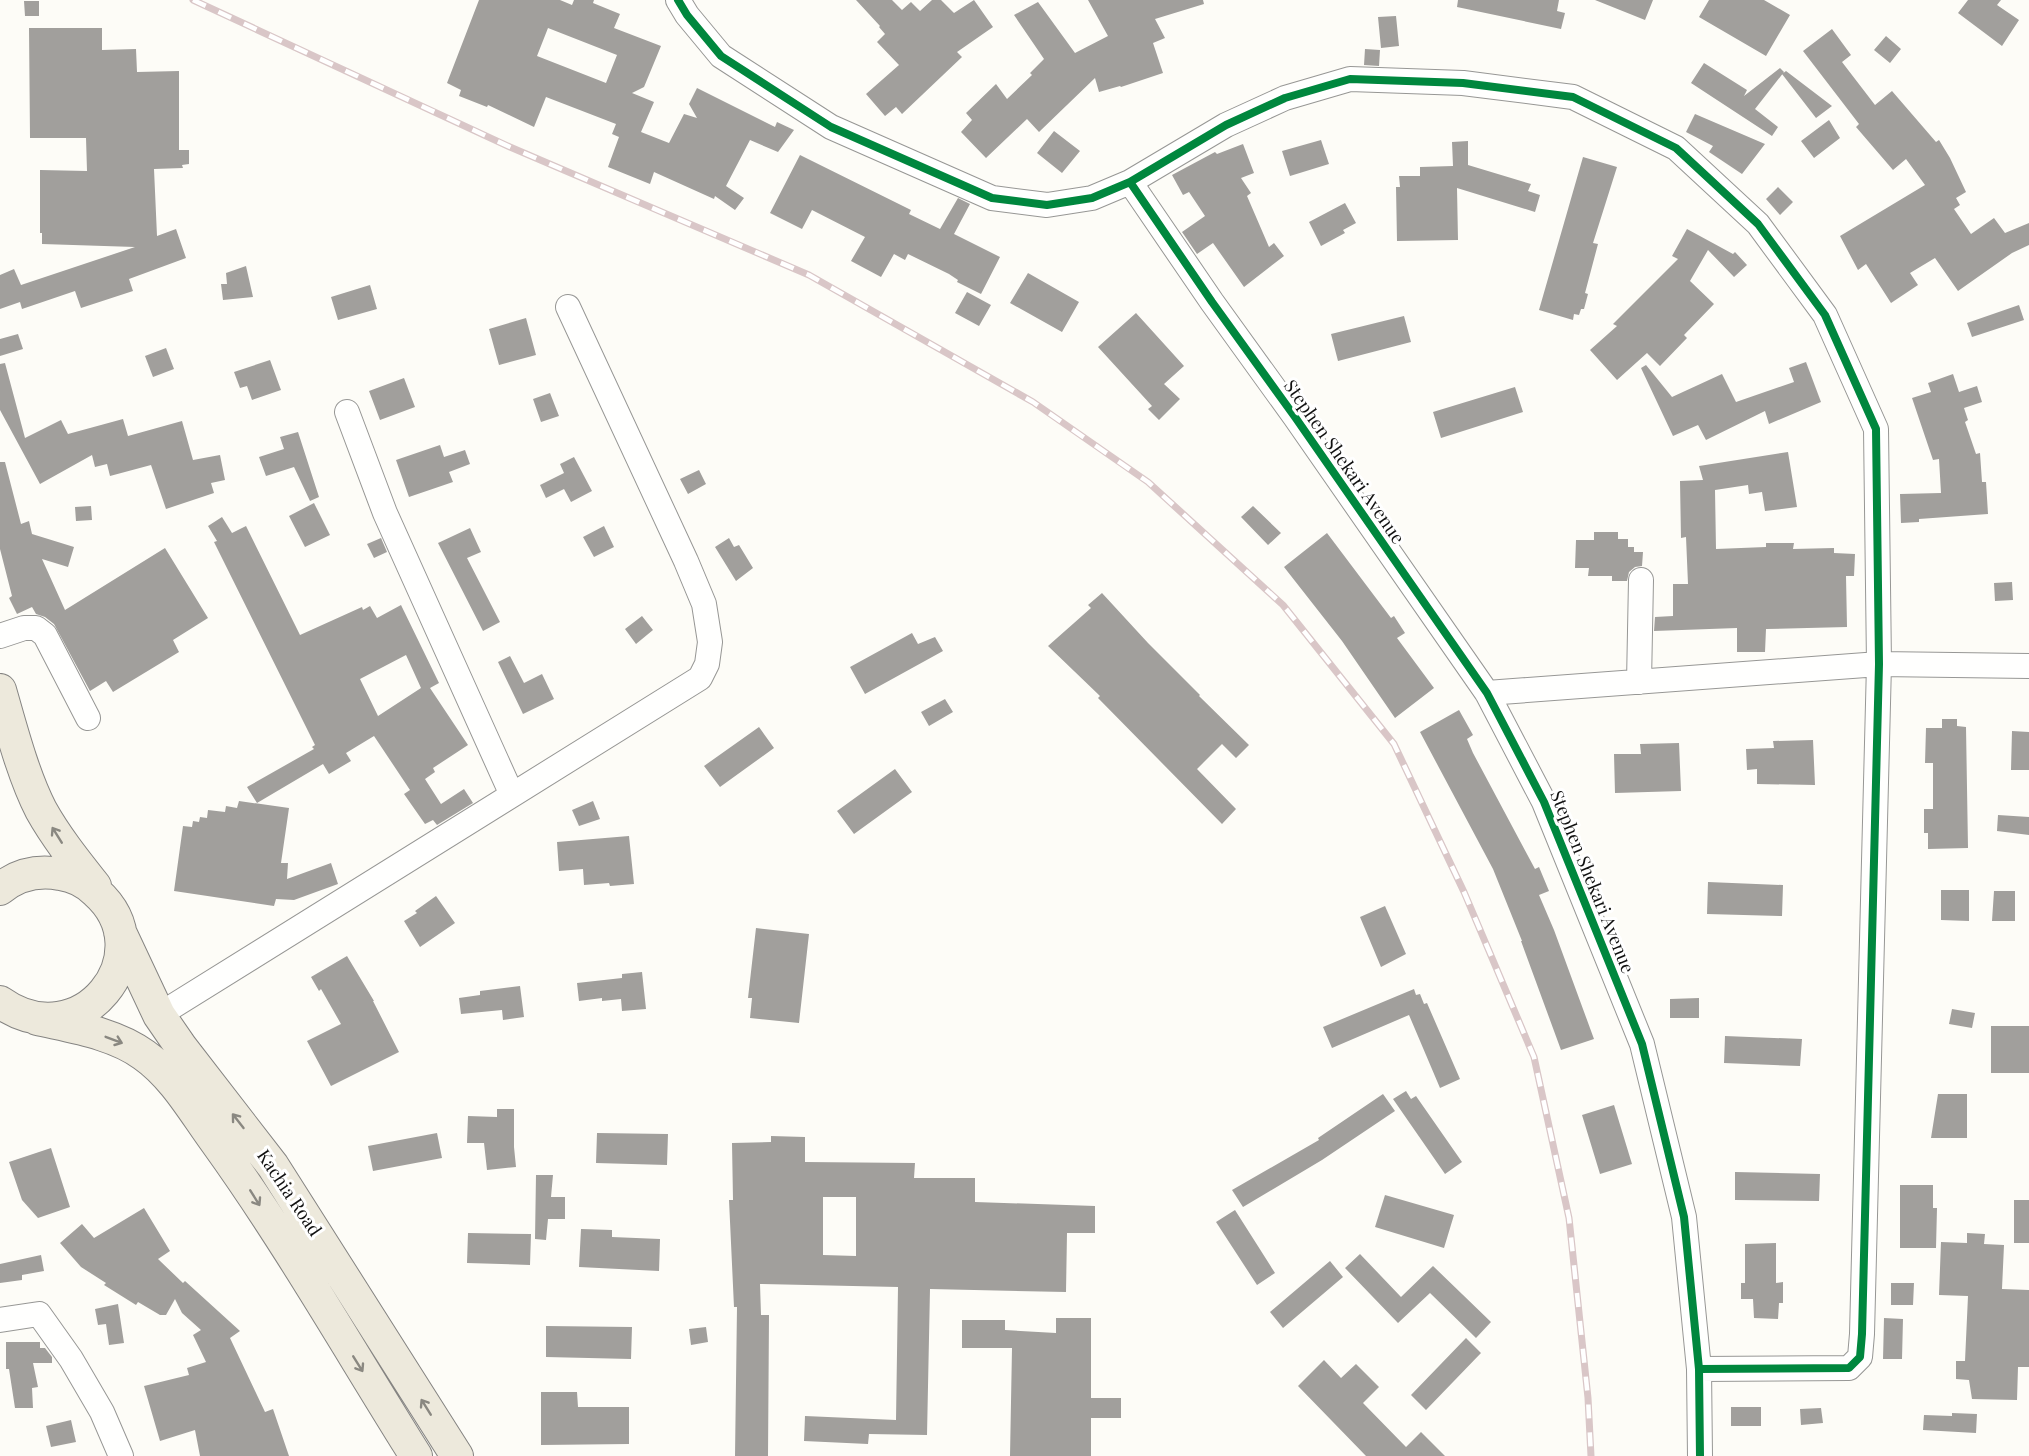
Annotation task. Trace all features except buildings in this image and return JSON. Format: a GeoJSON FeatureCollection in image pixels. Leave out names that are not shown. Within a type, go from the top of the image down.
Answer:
{"type":"FeatureCollection","features":[{"type":"Feature","properties":{"kind":"main road","name":"Kachia Road"},"geometry":{"type":"LineString","coordinates":[[0,690],[18,748],[41,809],[63,844],[114,914],[120,932],[159,1015],[273,1166],[457,1456]]}},
{"type":"Feature","properties":{"kind":"main road"},"geometry":{"type":"LineString","coordinates":[[0,889],[7,883],[27,875],[48,872],[69,875],[88,885],[105,899]]}},
{"type":"Feature","properties":{"kind":"main road"},"geometry":{"type":"LineString","coordinates":[[37,1019],[60,1019],[82,1011],[101,997],[115,978],[121,955],[120,932]]}},
{"type":"Feature","properties":{"kind":"main road","name":"Kachia Road"},"geometry":{"type":"LineString","coordinates":[[0,1002],[14,1012],[111,1038],[144,1054],[161,1069],[251,1191],[416,1456]]}},
{"type":"Feature","properties":{"kind":"street"},"geometry":{"type":"LineString","coordinates":[[678,0],[687,15],[721,56],[831,127],[992,198],[1047,205],[1092,198],[1130,182],[1235,120],[1285,98],[1350,79],[1463,83],[1573,97],[1676,148],[1758,224],[1825,315],[1876,429],[1879,664],[1860,1357],[1849,1368],[1699,1369]]}},
{"type":"Feature","properties":{"kind":"street","name":"Stephen Shekari Avenue"},"geometry":{"type":"LineString","coordinates":[[1130,182],[1487,693],[1544,802],[1642,1044],[1684,1217],[1699,1369],[1700,1456]]}},
{"type":"Feature","properties":{"kind":"street"},"geometry":{"type":"LineString","coordinates":[[159,1015],[700,678],[707,664],[710,642],[704,604],[568,307]]}},
{"type":"Feature","properties":{"kind":"street"},"geometry":{"type":"LineString","coordinates":[[348,412],[385,513],[512,795]]}},
{"type":"Feature","properties":{"kind":"street"},"geometry":{"type":"LineString","coordinates":[[1639,682],[1641,580]]}},
{"type":"Feature","properties":{"kind":"street"},"geometry":{"type":"LineString","coordinates":[[0,636],[24,628],[36,628],[45,635],[88,718]]}},
{"type":"Feature","properties":{"kind":"street"},"geometry":{"type":"LineString","coordinates":[[1487,693],[1879,664],[2029,666]]}},
{"type":"Feature","properties":{"kind":"street"},"geometry":{"type":"LineString","coordinates":[[0,1320],[39,1314],[71,1359],[102,1412],[121,1456]]}},
{"type":"Feature","properties":{"kind":"railway"},"geometry":{"type":"LineString","coordinates":[[193,0],[510,147],[809,275],[1033,402],[1148,482],[1283,605],[1394,744],[1464,892],[1534,1057],[1569,1218],[1588,1398],[1591,1456]]}},
{"type":"Feature","properties":{"kind":"cycle path"},"geometry":{"type":"LineString","coordinates":[[678,0],[687,15],[721,56],[831,127],[992,198],[1047,205],[1092,198],[1130,182],[1226,125],[1285,98],[1350,79],[1463,83],[1573,97],[1676,148],[1758,224],[1825,315],[1876,429],[1879,664],[1862,1334],[1860,1357],[1849,1368],[1699,1369]]}},
{"type":"Feature","properties":{"kind":"cycle path"},"geometry":{"type":"LineString","coordinates":[[1130,182],[1487,693],[1544,802],[1642,1044],[1684,1217],[1699,1369],[1700,1456]]}}]}
